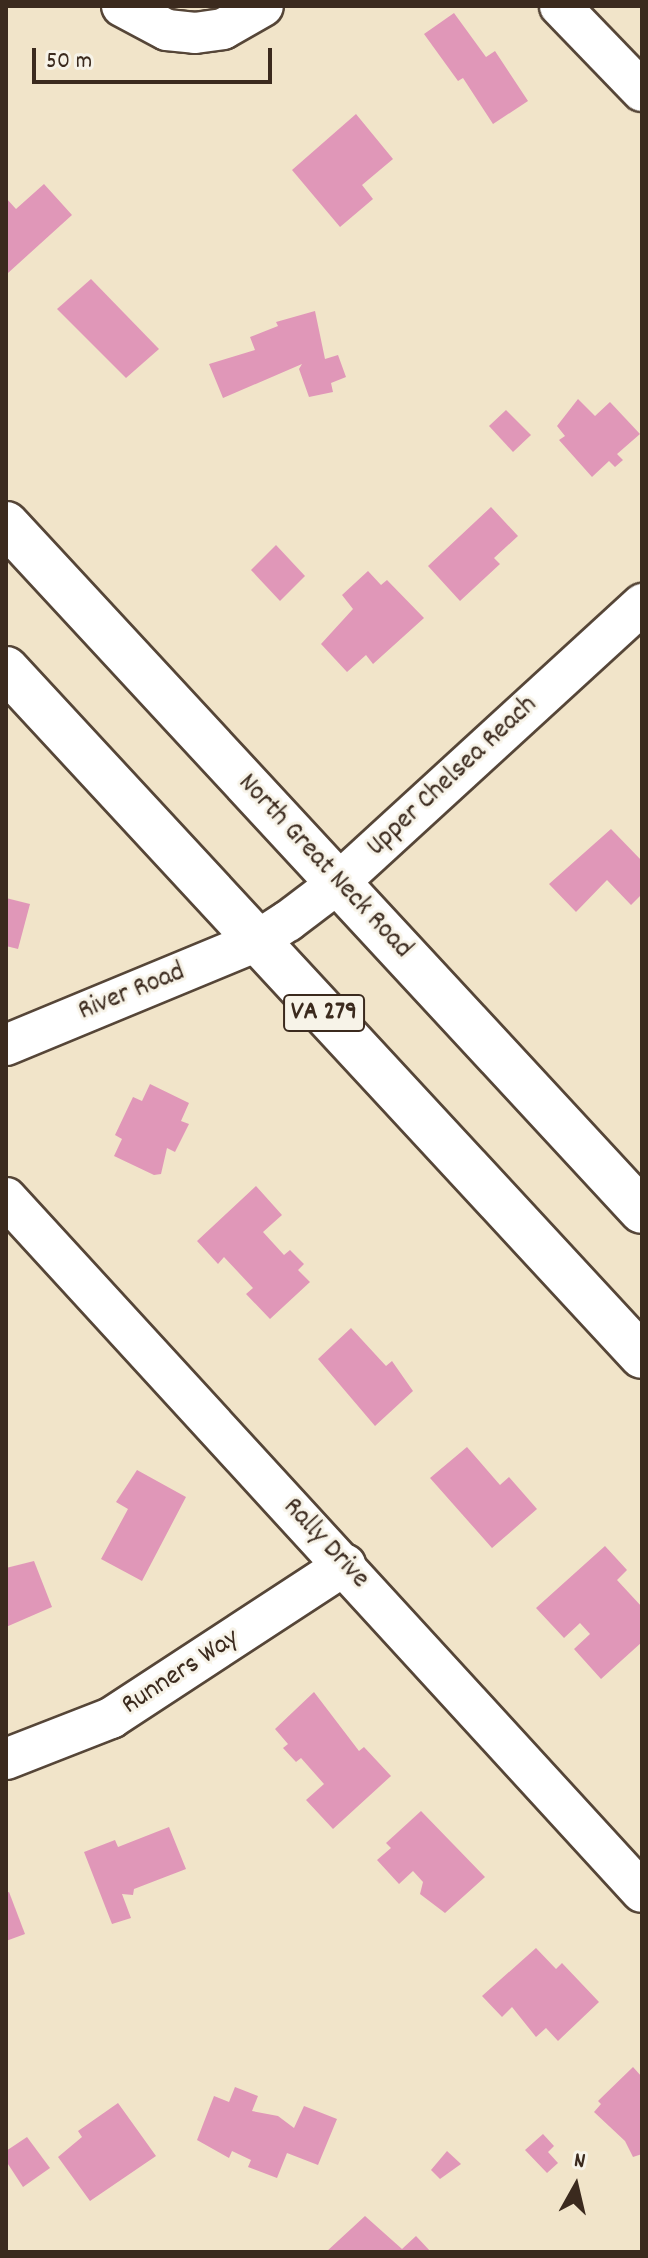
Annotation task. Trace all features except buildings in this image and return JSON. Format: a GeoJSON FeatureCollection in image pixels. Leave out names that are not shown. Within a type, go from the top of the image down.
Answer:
{"type":"FeatureCollection","features":[{"type":"Feature","properties":{"kind":"main road","name":"North Great Neck Road"},"geometry":{"type":"LineString","coordinates":[[6,524],[642,1211]]}},
{"type":"Feature","properties":{"kind":"main road","name":"VA 279"},"geometry":{"type":"LineString","coordinates":[[6,669],[642,1356]]}},
{"type":"Feature","properties":{"kind":"street"},"geometry":{"type":"LineString","coordinates":[[122,6],[167,30],[195,33],[223,29],[263,6]]}},
{"type":"Feature","properties":{"kind":"street"},"geometry":{"type":"LineString","coordinates":[[560,6],[642,91]]}},
{"type":"Feature","properties":{"kind":"street","name":"Upper Chelsea Reach"},"geometry":{"type":"LineString","coordinates":[[257,941],[338,883],[642,604]]}},
{"type":"Feature","properties":{"kind":"street","name":"River Road"},"geometry":{"type":"LineString","coordinates":[[6,1045],[257,941]]}},
{"type":"Feature","properties":{"kind":"street","name":"Rally Drive"},"geometry":{"type":"LineString","coordinates":[[6,1198],[642,1892]]}},
{"type":"Feature","properties":{"kind":"street","name":"Runners Way"},"geometry":{"type":"LineString","coordinates":[[6,1759],[111,1718],[345,1565]]}}]}
